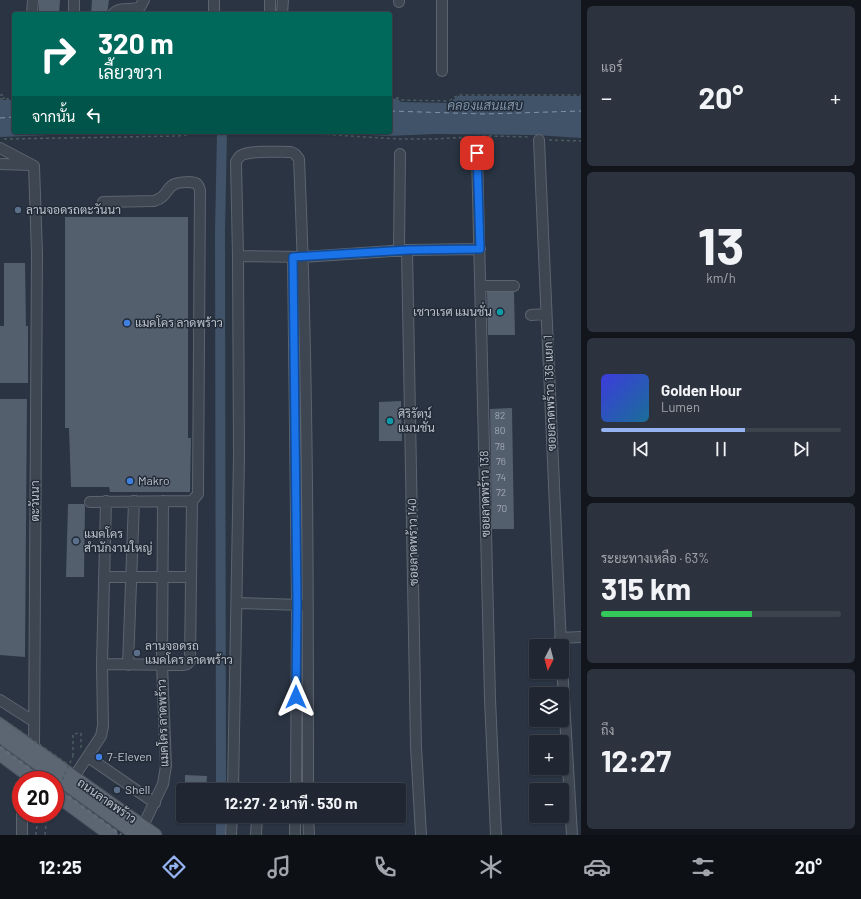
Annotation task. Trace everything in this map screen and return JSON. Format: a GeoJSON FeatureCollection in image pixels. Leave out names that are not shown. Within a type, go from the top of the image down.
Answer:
{"type":"FeatureCollection","features":[{"type":"Feature","properties":{"kind":"main road","name":"ถนนลาดพร้าว"},"geometry":{"type":"LineString","coordinates":[[0,725],[34,749],[72,771],[140,830],[155,835]]}},
{"type":"Feature","properties":{"kind":"main road"},"geometry":{"type":"LineString","coordinates":[[0,736],[77,792],[140,830]]}},
{"type":"Feature","properties":{"kind":"main road"},"geometry":{"type":"LineString","coordinates":[[0,754],[23,771]]}},
{"type":"Feature","properties":{"kind":"main road"},"geometry":{"type":"LineString","coordinates":[[0,765],[12,774]]}},
{"type":"Feature","properties":{"kind":"main road"},"geometry":{"type":"LineString","coordinates":[[64,801],[111,835]]}},
{"type":"Feature","properties":{"kind":"main road"},"geometry":{"type":"LineString","coordinates":[[64,811],[97,835]]}},
{"type":"Feature","properties":{"kind":"street"},"geometry":{"type":"LineString","coordinates":[[32,12],[33,0]]}},
{"type":"Feature","properties":{"kind":"street"},"geometry":{"type":"LineString","coordinates":[[74,0],[74,12]]}},
{"type":"Feature","properties":{"kind":"street"},"geometry":{"type":"LineString","coordinates":[[116,12],[118,10],[137,9],[144,0]]}},
{"type":"Feature","properties":{"kind":"street"},"geometry":{"type":"LineString","coordinates":[[214,0],[214,12]]}},
{"type":"Feature","properties":{"kind":"street"},"geometry":{"type":"LineString","coordinates":[[270,0],[270,12]]}},
{"type":"Feature","properties":{"kind":"street"},"geometry":{"type":"LineString","coordinates":[[282,12],[283,0]]}},
{"type":"Feature","properties":{"kind":"street"},"geometry":{"type":"LineString","coordinates":[[442,0],[442,70]]}},
{"type":"Feature","properties":{"kind":"street","name":"ซอยลาดพร้าว 136 แยก 1"},"geometry":{"type":"LineString","coordinates":[[539,140],[561,639]]}},
{"type":"Feature","properties":{"kind":"street"},"geometry":{"type":"LineString","coordinates":[[0,149],[34,166]]}},
{"type":"Feature","properties":{"kind":"street"},"geometry":{"type":"LineString","coordinates":[[233,783],[239,465],[236,162],[241,155],[248,152],[291,152],[296,154],[299,159],[296,783]]}},
{"type":"Feature","properties":{"kind":"street","name":"ซอยลาดพร้าว 138"},"geometry":{"type":"LineString","coordinates":[[477,153],[490,699],[496,835]]}},
{"type":"Feature","properties":{"kind":"street","name":"ซอยลาดพร้าว 140"},"geometry":{"type":"LineString","coordinates":[[400,154],[416,739],[421,835]]}},
{"type":"Feature","properties":{"kind":"street"},"geometry":{"type":"LineString","coordinates":[[0,164],[34,166]]}},
{"type":"Feature","properties":{"kind":"street","name":"ตะวันนา"},"geometry":{"type":"LineString","coordinates":[[34,166],[37,254],[34,749]]}},
{"type":"Feature","properties":{"kind":"street","name":"แมคโคร ลาดพร้าว"},"geometry":{"type":"LineString","coordinates":[[102,664],[182,665],[187,664],[190,661],[192,502],[198,494],[200,190],[198,185],[195,183],[176,183],[171,186],[161,199],[154,201],[104,202]]}},
{"type":"Feature","properties":{"kind":"street"},"geometry":{"type":"LineString","coordinates":[[238,256],[298,257],[403,250],[480,249]]}},
{"type":"Feature","properties":{"kind":"street"},"geometry":{"type":"LineString","coordinates":[[298,257],[308,605],[308,783]]}},
{"type":"Feature","properties":{"kind":"street"},"geometry":{"type":"LineString","coordinates":[[480,286],[514,286]]}},
{"type":"Feature","properties":{"kind":"street"},"geometry":{"type":"LineString","coordinates":[[531,315],[546,314]]}},
{"type":"Feature","properties":{"kind":"street"},"geometry":{"type":"LineString","coordinates":[[72,771],[101,736],[103,726],[102,664],[106,501]]}},
{"type":"Feature","properties":{"kind":"street"},"geometry":{"type":"LineString","coordinates":[[128,665],[134,501]]}},
{"type":"Feature","properties":{"kind":"street"},"geometry":{"type":"LineString","coordinates":[[162,665],[163,501]]}},
{"type":"Feature","properties":{"kind":"street"},"geometry":{"type":"LineString","coordinates":[[90,502],[192,502]]}},
{"type":"Feature","properties":{"kind":"street"},"geometry":{"type":"LineString","coordinates":[[105,577],[190,577]]}},
{"type":"Feature","properties":{"kind":"street"},"geometry":{"type":"LineString","coordinates":[[237,603],[308,605]]}},
{"type":"Feature","properties":{"kind":"street"},"geometry":{"type":"LineString","coordinates":[[569,640],[581,637]]}},
{"type":"Feature","properties":{"kind":"street","name":"แมคโคร ลาดพร้าว"},"geometry":{"type":"LineString","coordinates":[[140,830],[164,784],[166,766],[162,665]]}},
{"type":"Feature","properties":{"kind":"street"},"geometry":{"type":"LineString","coordinates":[[563,679],[572,835]]}},
{"type":"Feature","properties":{"kind":"street"},"geometry":{"type":"LineString","coordinates":[[0,700],[33,721]]}},
{"type":"Feature","properties":{"kind":"street"},"geometry":{"type":"LineString","coordinates":[[84,755],[155,803]]}},
{"type":"Feature","properties":{"kind":"street"},"geometry":{"type":"LineString","coordinates":[[22,823],[22,835]]}},
{"type":"Feature","properties":{"kind":"street"},"geometry":{"type":"LineString","coordinates":[[231,835],[232,823]]}},
{"type":"Feature","properties":{"kind":"street"},"geometry":{"type":"LineString","coordinates":[[256,835],[257,823]]}},
{"type":"Feature","properties":{"kind":"street"},"geometry":{"type":"LineString","coordinates":[[294,835],[295,823]]}},
{"type":"Feature","properties":{"kind":"street"},"geometry":{"type":"LineString","coordinates":[[308,823],[309,835]]}},
{"type":"Feature","properties":{"kind":"path"},"geometry":{"type":"LineString","coordinates":[[0,95],[4,95],[4,99]]}},
{"type":"Feature","properties":{"kind":"path"},"geometry":{"type":"LineString","coordinates":[[392,97],[401,100],[449,101],[458,95],[581,95]]}},
{"type":"Feature","properties":{"kind":"path"},"geometry":{"type":"LineString","coordinates":[[0,99],[12,99]]}},
{"type":"Feature","properties":{"kind":"path"},"geometry":{"type":"LineString","coordinates":[[0,139],[178,136],[192,134]]}},
{"type":"Feature","properties":{"kind":"path"},"geometry":{"type":"LineString","coordinates":[[318,134],[399,139],[489,136],[536,138],[539,140],[581,140]]}},
{"type":"Feature","properties":{"kind":"path"},"geometry":{"type":"LineString","coordinates":[[0,718],[72,771]]}},
{"type":"Feature","properties":{"kind":"path"},"geometry":{"type":"LineString","coordinates":[[64,782],[72,771],[73,734],[81,734],[84,755]]}},
{"type":"Feature","properties":{"kind":"path"},"geometry":{"type":"LineString","coordinates":[[36,835],[37,823]]}},
{"type":"Feature","properties":{"kind":"path"},"geometry":{"type":"LineString","coordinates":[[45,835],[46,823]]}},
{"type":"Feature","properties":{"kind":"water","name":"คลองแสนแสบ"},"geometry":{"type":"Polygon","coordinates":[[[458,96],[581,96],[581,138],[535,135],[436,134],[387,136],[352,134],[392,134],[392,98],[398,99],[401,102],[449,103],[458,96]]]}},
{"type":"Feature","properties":{"kind":"water"},"geometry":{"type":"Polygon","coordinates":[[[0,100],[12,100],[12,134],[77,134],[0,137],[0,100]]]}},
{"type":"Feature","properties":{"kind":"building"},"geometry":{"type":"Polygon","coordinates":[[[39,0],[60,0],[59,12],[39,11],[39,0]]]}},
{"type":"Feature","properties":{"kind":"building"},"geometry":{"type":"Polygon","coordinates":[[[92,0],[109,0],[107,12],[91,12],[92,0]]]}},
{"type":"Feature","properties":{"kind":"building","name":"แมคโคร ลาดพร้าว"},"geometry":{"type":"Polygon","coordinates":[[[65,217],[188,217],[188,438],[191,438],[190,492],[110,492],[109,487],[71,487],[69,428],[65,428],[65,217]]]}},
{"type":"Feature","properties":{"kind":"building"},"geometry":{"type":"Polygon","coordinates":[[[4,263],[25,263],[26,326],[28,326],[28,383],[0,383],[0,326],[4,326],[4,263]]]}},
{"type":"Feature","properties":{"kind":"building","name":"เชาวเรศ แมนชั่น"},"geometry":{"type":"Polygon","coordinates":[[[487,292],[514,292],[515,335],[488,335],[487,292]]]}},
{"type":"Feature","properties":{"kind":"building"},"geometry":{"type":"Polygon","coordinates":[[[0,399],[27,399],[25,657],[0,655],[0,399]]]}},
{"type":"Feature","properties":{"kind":"building","name":"ศิริรัตน์ แมนชั่น"},"geometry":{"type":"Polygon","coordinates":[[[401,401],[402,441],[379,441],[379,402],[401,401]]]}},
{"type":"Feature","properties":{"kind":"building"},"geometry":{"type":"Polygon","coordinates":[[[512,408],[514,529],[492,529],[490,409],[512,408]]]}},
{"type":"Feature","properties":{"kind":"building","name":"แมคโคร สำนักงานใหญ่"},"geometry":{"type":"Polygon","coordinates":[[[68,504],[84,504],[85,506],[84,577],[66,577],[68,504]]]}},
{"type":"Feature","properties":{"kind":"building"},"geometry":{"type":"Polygon","coordinates":[[[185,775],[207,776],[206,783],[185,783],[185,775]]]}},
{"type":"Feature","properties":{"kind":"waterway"},"geometry":{"type":"LineString","coordinates":[[221,783],[220,231],[222,134]]}},
{"type":"Feature","properties":{"kind":"waterway"},"geometry":{"type":"LineString","coordinates":[[221,823],[221,835]]}},
{"type":"Feature","properties":{"kind":"ferry route"},"geometry":{"type":"LineString","coordinates":[[392,111],[485,114],[581,111]]}},
{"type":"Feature","properties":{"kind":"ferry route"},"geometry":{"type":"LineString","coordinates":[[0,118],[12,117]]}},
{"type":"Feature","properties":{"kind":"railway"},"geometry":{"type":"LineString","coordinates":[[0,747],[33,771]]}},
{"type":"Feature","properties":{"kind":"railway"},"geometry":{"type":"LineString","coordinates":[[64,794],[121,835]]}},
{"type":"Feature","properties":{"kind":"place","name":"ลานจอดรถตะวันนา"},"geometry":{"type":"Point","coordinates":[18,210]}},
{"type":"Feature","properties":{"kind":"place","name":"เชาวเรศ แมนชั่น"},"geometry":{"type":"Point","coordinates":[500,312]}},
{"type":"Feature","properties":{"kind":"place","name":"แมคโคร ลาดพร้าว"},"geometry":{"type":"Point","coordinates":[127,323]}},
{"type":"Feature","properties":{"kind":"place","name":"ศิริรัตน์ แมนชั่น"},"geometry":{"type":"Point","coordinates":[390,421]}},
{"type":"Feature","properties":{"kind":"place","name":"Makro"},"geometry":{"type":"Point","coordinates":[130,481]}},
{"type":"Feature","properties":{"kind":"place","name":"แมคโคร สำนักงานใหญ่"},"geometry":{"type":"Point","coordinates":[76,541]}},
{"type":"Feature","properties":{"kind":"place","name":"ลานจอดรถ แมคโคร ลาดพร้าว"},"geometry":{"type":"Point","coordinates":[137,653]}},
{"type":"Feature","properties":{"kind":"place","name":"7-Eleven"},"geometry":{"type":"Point","coordinates":[99,757]}},
{"type":"Feature","properties":{"kind":"place","name":"Shell"},"geometry":{"type":"Point","coordinates":[117,790]}},
{"type":"Feature","properties":{"kind":"route"},"geometry":{"type":"LineString","coordinates":[[296,697],[297,605],[293,257],[408,250],[480,249],[477,153]]}}]}
